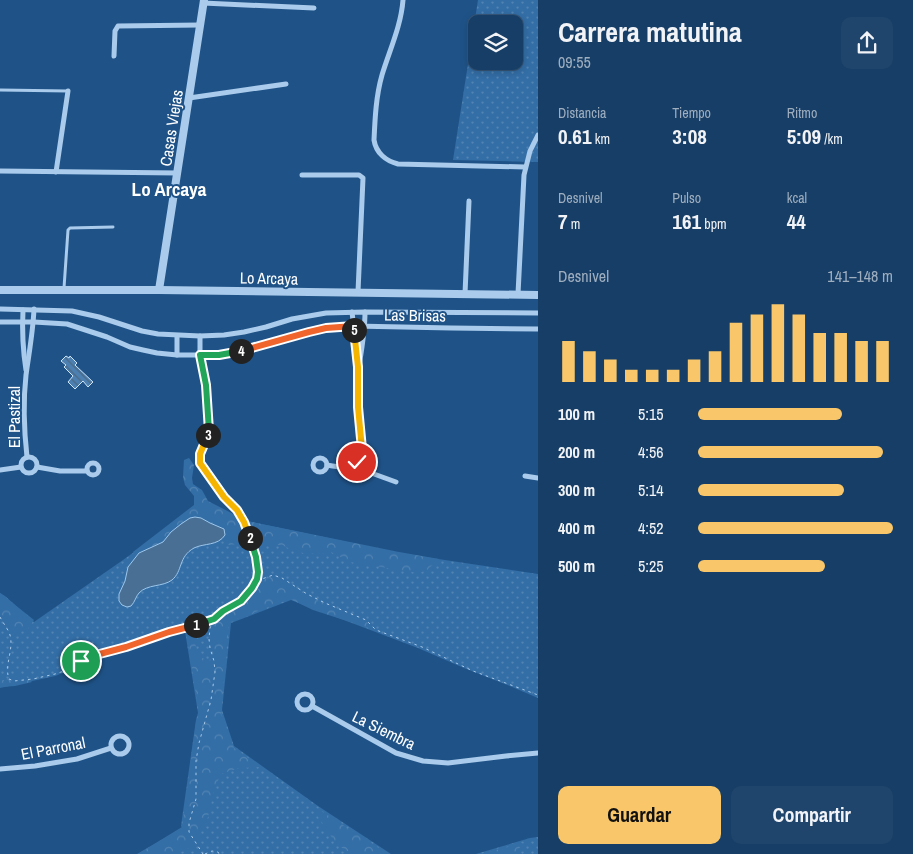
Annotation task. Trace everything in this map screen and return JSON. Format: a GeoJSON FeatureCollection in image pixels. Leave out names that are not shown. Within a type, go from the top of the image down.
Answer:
{"type":"FeatureCollection","features":[{"type":"Feature","properties":{"kind":"street"},"geometry":{"type":"LineString","coordinates":[[403,0],[401,19],[382,76],[377,101],[374,140],[378,152],[390,161],[398,164],[525,167]]}},
{"type":"Feature","properties":{"kind":"street"},"geometry":{"type":"LineString","coordinates":[[204,2],[314,8]]}},
{"type":"Feature","properties":{"kind":"street","name":"Casas Viejas"},"geometry":{"type":"LineString","coordinates":[[159,290],[204,2]]}},
{"type":"Feature","properties":{"kind":"street"},"geometry":{"type":"LineString","coordinates":[[114,56],[115,31],[118,26],[200,25]]}},
{"type":"Feature","properties":{"kind":"street"},"geometry":{"type":"LineString","coordinates":[[189,98],[286,84]]}},
{"type":"Feature","properties":{"kind":"street"},"geometry":{"type":"LineString","coordinates":[[56,172],[68,91]]}},
{"type":"Feature","properties":{"kind":"street"},"geometry":{"type":"LineString","coordinates":[[518,294],[525,167],[538,135]]}},
{"type":"Feature","properties":{"kind":"street"},"geometry":{"type":"LineString","coordinates":[[0,172],[178,173]]}},
{"type":"Feature","properties":{"kind":"street"},"geometry":{"type":"LineString","coordinates":[[302,175],[359,174],[363,178],[358,292]]}},
{"type":"Feature","properties":{"kind":"street"},"geometry":{"type":"LineString","coordinates":[[465,294],[469,201]]}},
{"type":"Feature","properties":{"kind":"street","name":"Lo Arcaya"},"geometry":{"type":"LineString","coordinates":[[0,290],[538,295]]}},
{"type":"Feature","properties":{"kind":"street","name":"Las Brisas"},"geometry":{"type":"LineString","coordinates":[[0,309],[72,311],[99,317],[142,331],[177,336],[224,335],[244,332],[292,319],[326,313],[538,314]]}},
{"type":"Feature","properties":{"kind":"street"},"geometry":{"type":"LineString","coordinates":[[26,376],[34,322],[34,309]]}},
{"type":"Feature","properties":{"kind":"street"},"geometry":{"type":"LineString","coordinates":[[23,310],[26,376]]}},
{"type":"Feature","properties":{"kind":"street"},"geometry":{"type":"LineString","coordinates":[[327,465],[344,467],[353,464],[362,452],[358,407],[358,367],[352,312]]}},
{"type":"Feature","properties":{"kind":"street"},"geometry":{"type":"LineString","coordinates":[[358,367],[362,354],[365,312]]}},
{"type":"Feature","properties":{"kind":"street","name":"Las Brisas"},"geometry":{"type":"LineString","coordinates":[[0,322],[67,324],[107,337],[130,347],[177,355],[231,354],[326,328],[365,326],[538,329]]}},
{"type":"Feature","properties":{"kind":"street"},"geometry":{"type":"LineString","coordinates":[[177,336],[177,355]]}},
{"type":"Feature","properties":{"kind":"street"},"geometry":{"type":"LineString","coordinates":[[200,336],[200,355]]}},
{"type":"Feature","properties":{"kind":"street","name":"El Pastizal"},"geometry":{"type":"LineString","coordinates":[[26,376],[24,435],[26,457]]}},
{"type":"Feature","properties":{"kind":"street"},"geometry":{"type":"LineString","coordinates":[[26,457],[31,457],[35,460],[36,467],[34,471],[29,473],[24,471],[21,467],[22,460],[26,457]]}},
{"type":"Feature","properties":{"kind":"street"},"geometry":{"type":"LineString","coordinates":[[353,464],[363,470],[396,482]]}},
{"type":"Feature","properties":{"kind":"street","name":"El Pastizal"},"geometry":{"type":"LineString","coordinates":[[0,470],[21,467]]}},
{"type":"Feature","properties":{"kind":"street","name":"El Pastizal"},"geometry":{"type":"LineString","coordinates":[[36,467],[77,472],[88,471]]}},
{"type":"Feature","properties":{"kind":"street"},"geometry":{"type":"LineString","coordinates":[[525,476],[538,478]]}},
{"type":"Feature","properties":{"kind":"street","name":"La Siembra"},"geometry":{"type":"LineString","coordinates":[[312,706],[396,753],[423,761],[448,763],[538,753]]}},
{"type":"Feature","properties":{"kind":"street","name":"El Parronal"},"geometry":{"type":"LineString","coordinates":[[0,769],[35,766],[77,759],[111,748]]}},
{"type":"Feature","properties":{"kind":"lane"},"geometry":{"type":"LineString","coordinates":[[0,90],[68,91]]}},
{"type":"Feature","properties":{"kind":"lane"},"geometry":{"type":"LineString","coordinates":[[64,290],[68,230],[70,228],[113,227]]}},
{"type":"Feature","properties":{"kind":"path"},"geometry":{"type":"LineString","coordinates":[[0,617],[10,635],[6,673],[9,679],[14,681],[33,679],[66,670],[92,656],[214,619],[223,611],[241,601],[252,588],[257,579],[258,572],[256,557],[244,522],[237,510],[224,497],[200,463],[200,454],[209,431],[206,385],[200,355]]}},
{"type":"Feature","properties":{"kind":"path"},"geometry":{"type":"LineString","coordinates":[[257,579],[273,575],[282,578],[313,597],[366,620],[376,630],[422,647],[473,671],[538,695]]}},
{"type":"Feature","properties":{"kind":"path"},"geometry":{"type":"LineString","coordinates":[[214,619],[210,628],[209,639],[215,672],[211,700],[196,761],[196,799],[189,823],[189,832],[204,854],[212,851],[219,854]]}},
{"type":"Feature","properties":{"kind":"green space"},"geometry":{"type":"Polygon","coordinates":[[[478,0],[538,0],[538,162],[453,160],[468,64],[468,70],[523,70],[523,15],[476,15],[478,0]]]}},
{"type":"Feature","properties":{"kind":"green space"},"geometry":{"type":"Polygon","coordinates":[[[189,458],[194,465],[193,484],[202,490],[208,501],[247,521],[439,559],[427,570],[418,573],[350,562],[331,552],[322,554],[303,553],[284,546],[266,546],[255,540],[246,539],[238,544],[229,545],[224,541],[226,534],[223,527],[197,517],[189,518],[179,524],[156,545],[133,552],[194,505],[194,496],[185,485],[183,477],[184,460],[189,458]]]}},
{"type":"Feature","properties":{"kind":"green space"},"geometry":{"type":"Polygon","coordinates":[[[198,506],[247,521],[400,553],[538,574],[538,698],[418,648],[291,600],[231,623],[222,710],[234,746],[318,806],[391,854],[137,854],[182,828],[198,713],[185,631],[107,656],[55,676],[0,688],[0,593],[34,622],[198,506]]]}},
{"type":"Feature","properties":{"kind":"green space"},"geometry":{"type":"Polygon","coordinates":[[[273,576],[282,579],[325,604],[365,620],[375,630],[313,610],[290,599],[229,622],[221,713],[234,748],[261,767],[239,768],[221,774],[215,787],[206,825],[201,830],[200,838],[189,848],[177,854],[138,854],[182,827],[196,722],[199,714],[186,631],[192,636],[202,658],[210,660],[214,655],[211,644],[211,632],[215,621],[224,612],[246,598],[258,580],[273,576]]]}},
{"type":"Feature","properties":{"kind":"green space"},"geometry":{"type":"Polygon","coordinates":[[[0,593],[34,620],[27,630],[19,632],[12,642],[11,634],[0,616],[0,593]]]}},
{"type":"Feature","properties":{"kind":"green space"},"geometry":{"type":"Polygon","coordinates":[[[24,675],[32,682],[0,687],[0,680],[24,675]]]}},
{"type":"Feature","properties":{"kind":"green space"},"geometry":{"type":"Polygon","coordinates":[[[315,807],[388,854],[352,854],[336,844],[317,815],[315,807]]]}},
{"type":"Feature","properties":{"kind":"green space"},"geometry":{"type":"Polygon","coordinates":[[[538,837],[538,854],[476,854],[530,838],[538,837]]]}},
{"type":"Feature","properties":{"kind":"green space"},"geometry":{"type":"Polygon","coordinates":[[[523,843],[515,854],[481,854],[523,843]]]}},
{"type":"Feature","properties":{"kind":"shaded area"},"geometry":{"type":"Polygon","coordinates":[[[195,517],[224,529],[225,535],[219,541],[198,546],[189,552],[172,580],[142,590],[131,606],[122,605],[119,601],[119,594],[125,581],[128,567],[139,553],[163,542],[181,524],[195,517]]]}},
{"type":"Feature","properties":{"kind":"building"},"geometry":{"type":"Polygon","coordinates":[[[66,356],[69,358],[70,356],[77,363],[75,365],[93,382],[88,387],[83,381],[75,389],[68,382],[73,376],[61,361],[66,356]]]}},
{"type":"Feature","properties":{"kind":"district","name":"Lo Arcaya"},"geometry":{"type":"Point","coordinates":[169,189]}},
{"type":"Feature","properties":{"kind":"route"},"geometry":{"type":"LineString","coordinates":[[81,661],[214,619],[223,611],[241,601],[257,579],[256,557],[249,532],[237,510],[224,497],[200,463],[200,454],[209,431],[206,385],[200,355],[231,354],[326,328],[354,326],[362,449],[357,462]]}}]}
